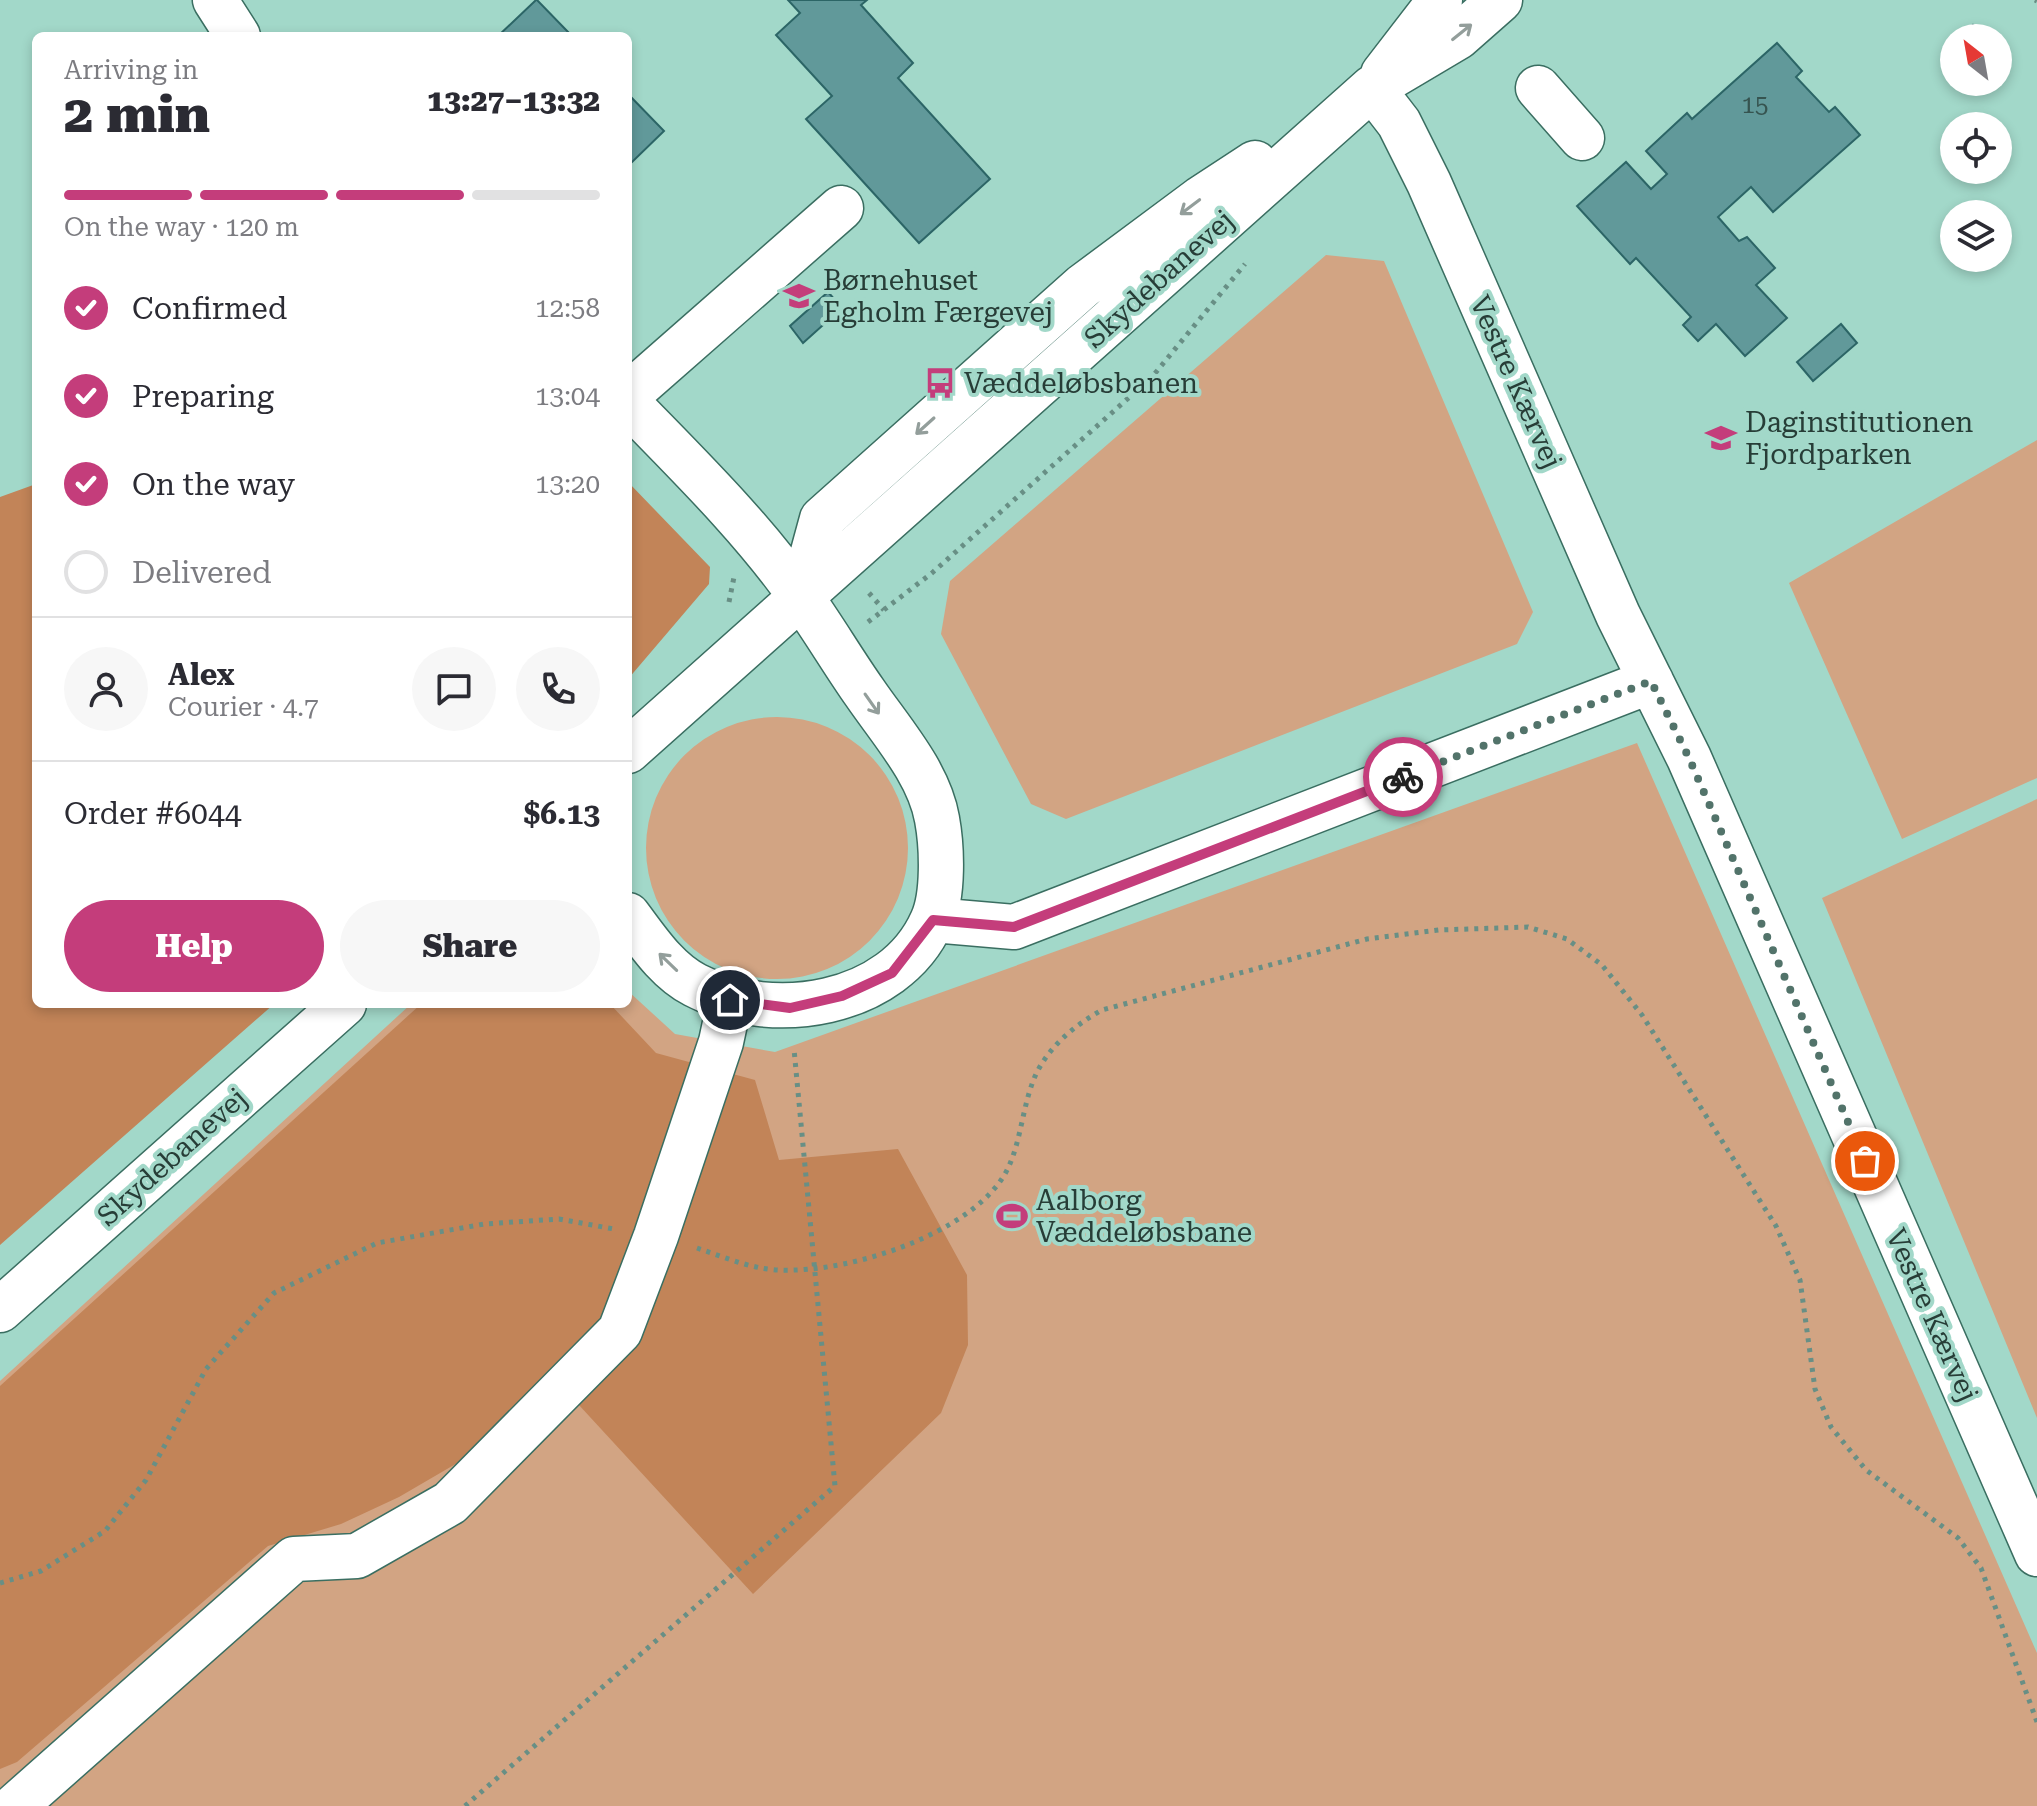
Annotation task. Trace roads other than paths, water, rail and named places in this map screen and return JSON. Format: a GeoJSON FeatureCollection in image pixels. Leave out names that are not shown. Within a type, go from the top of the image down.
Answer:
{"type":"FeatureCollection","features":[{"type":"Feature","properties":{"kind":"street"},"geometry":{"type":"LineString","coordinates":[[215,0],[235,32]]}},
{"type":"Feature","properties":{"kind":"street","name":"Skydebanevej"},"geometry":{"type":"LineString","coordinates":[[632,747],[1372,88],[1440,0]]}},
{"type":"Feature","properties":{"kind":"street","name":"Skydebanevej"},"geometry":{"type":"LineString","coordinates":[[1372,88],[1458,37],[1500,0]]}},
{"type":"Feature","properties":{"kind":"street","name":"Vestre Kærvej"},"geometry":{"type":"LineString","coordinates":[[1372,88],[1399,123],[1429,183],[1618,615],[1689,758],[2037,1554]]}},
{"type":"Feature","properties":{"kind":"street"},"geometry":{"type":"LineString","coordinates":[[1538,88],[1582,138]]}},
{"type":"Feature","properties":{"kind":"street"},"geometry":{"type":"LineString","coordinates":[[632,391],[841,208]]}},
{"type":"Feature","properties":{"kind":"street"},"geometry":{"type":"LineString","coordinates":[[632,407],[725,503],[801,596],[919,772],[937,817],[941,868],[933,920],[892,973],[842,996],[790,1008],[730,1000],[693,984],[664,961],[632,920]]}},
{"type":"Feature","properties":{"kind":"street"},"geometry":{"type":"LineString","coordinates":[[933,920],[1014,927],[1651,681]]}},
{"type":"Feature","properties":{"kind":"street"},"geometry":{"type":"LineString","coordinates":[[15,1806],[294,1559],[357,1556],[450,1503],[620,1331],[656,1236],[721,1042],[730,1000]]}},
{"type":"Feature","properties":{"kind":"street","name":"Skydebanevej"},"geometry":{"type":"LineString","coordinates":[[0,1310],[340,1008]]}},
{"type":"Feature","properties":{"kind":"place","name":"Børnehuset Egholm Færgevej"},"geometry":{"type":"Point","coordinates":[799,296]}},
{"type":"Feature","properties":{"kind":"place","name":"Væddeløbsbanen"},"geometry":{"type":"Point","coordinates":[940,383]}},
{"type":"Feature","properties":{"kind":"place","name":"Daginstitutionen Fjordparken"},"geometry":{"type":"Point","coordinates":[1721,438]}},
{"type":"Feature","properties":{"kind":"place","name":"Aalborg Væddeløbsbane"},"geometry":{"type":"Point","coordinates":[1012,1216]}}]}
